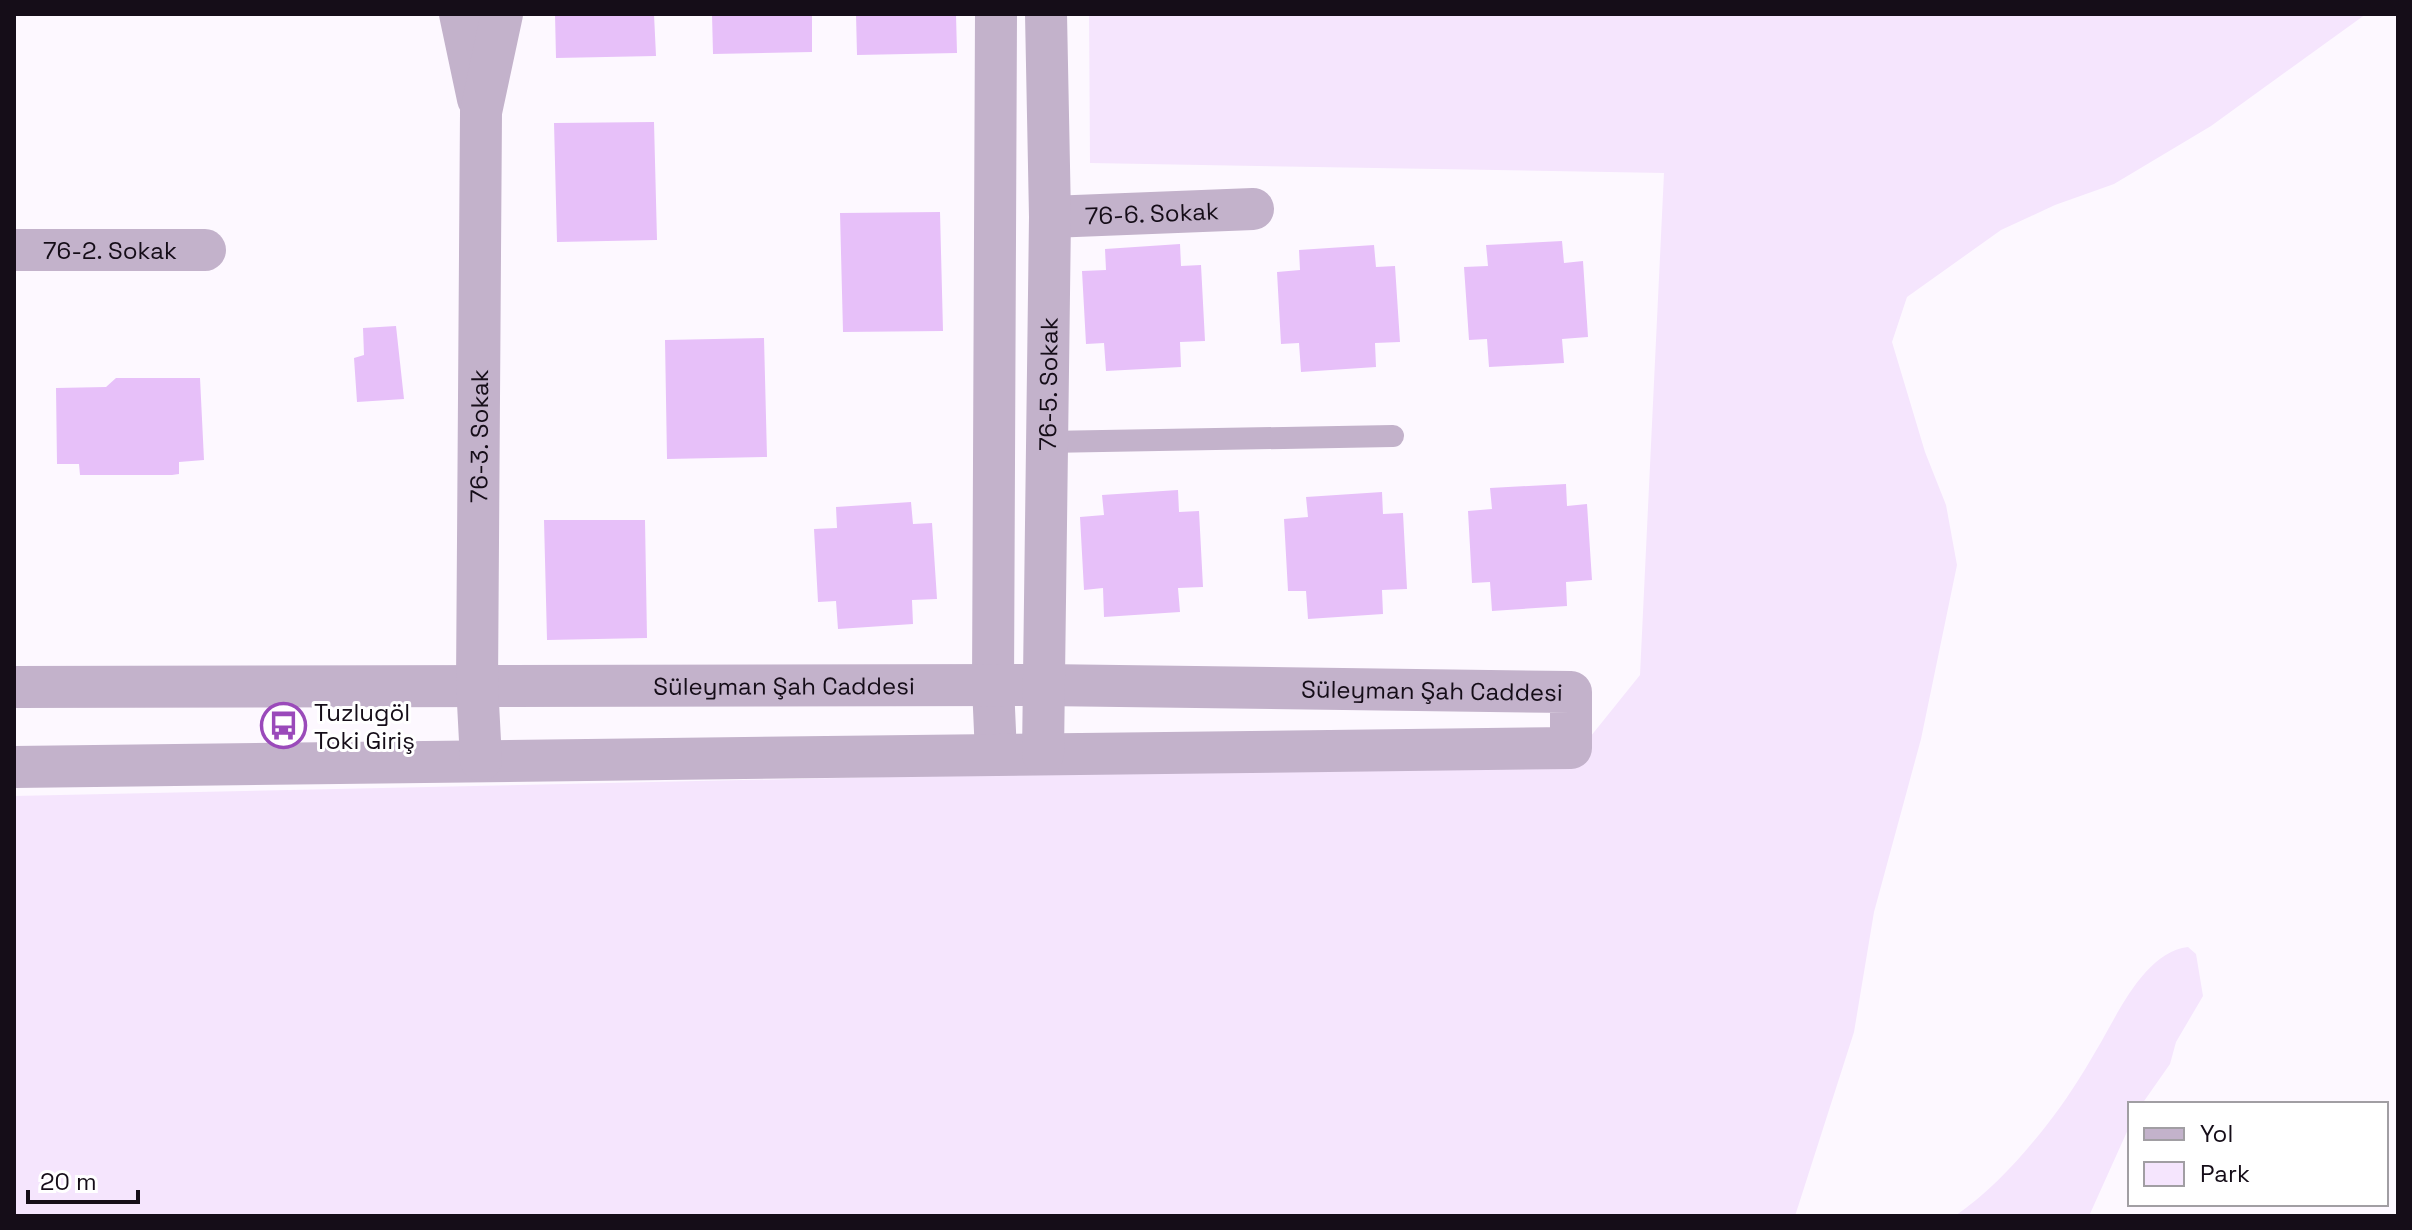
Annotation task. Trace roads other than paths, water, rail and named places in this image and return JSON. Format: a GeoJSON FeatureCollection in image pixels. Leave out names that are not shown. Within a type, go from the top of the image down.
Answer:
{"type":"FeatureCollection","features":[{"type":"Feature","properties":{"kind":"street","name":"76-3. Sokak"},"geometry":{"type":"LineString","coordinates":[[460,14],[481,112]]}},
{"type":"Feature","properties":{"kind":"street","name":"76-3. Sokak"},"geometry":{"type":"LineString","coordinates":[[481,760],[477,684],[481,112],[502,14]]}},
{"type":"Feature","properties":{"kind":"street"},"geometry":{"type":"LineString","coordinates":[[996,14],[993,686],[996,754]]}},
{"type":"Feature","properties":{"kind":"street","name":"76-5. Sokak"},"geometry":{"type":"LineString","coordinates":[[1043,754],[1050,217],[1046,14]]}},
{"type":"Feature","properties":{"kind":"street","name":"76-6. Sokak"},"geometry":{"type":"LineString","coordinates":[[1050,217],[1253,209]]}},
{"type":"Feature","properties":{"kind":"street","name":"76-2. Sokak"},"geometry":{"type":"LineString","coordinates":[[14,250],[205,250]]}},
{"type":"Feature","properties":{"kind":"street","name":"Süleyman Şah Caddesi"},"geometry":{"type":"LineString","coordinates":[[14,687],[1043,685],[1571,692],[1571,748],[14,767]]}},
{"type":"Feature","properties":{"kind":"lane"},"geometry":{"type":"LineString","coordinates":[[1046,442],[1393,436]]}},
{"type":"Feature","properties":{"kind":"place","name":"Tuzlugöl Toki Giriş"},"geometry":{"type":"Point","coordinates":[283,726]}}]}
